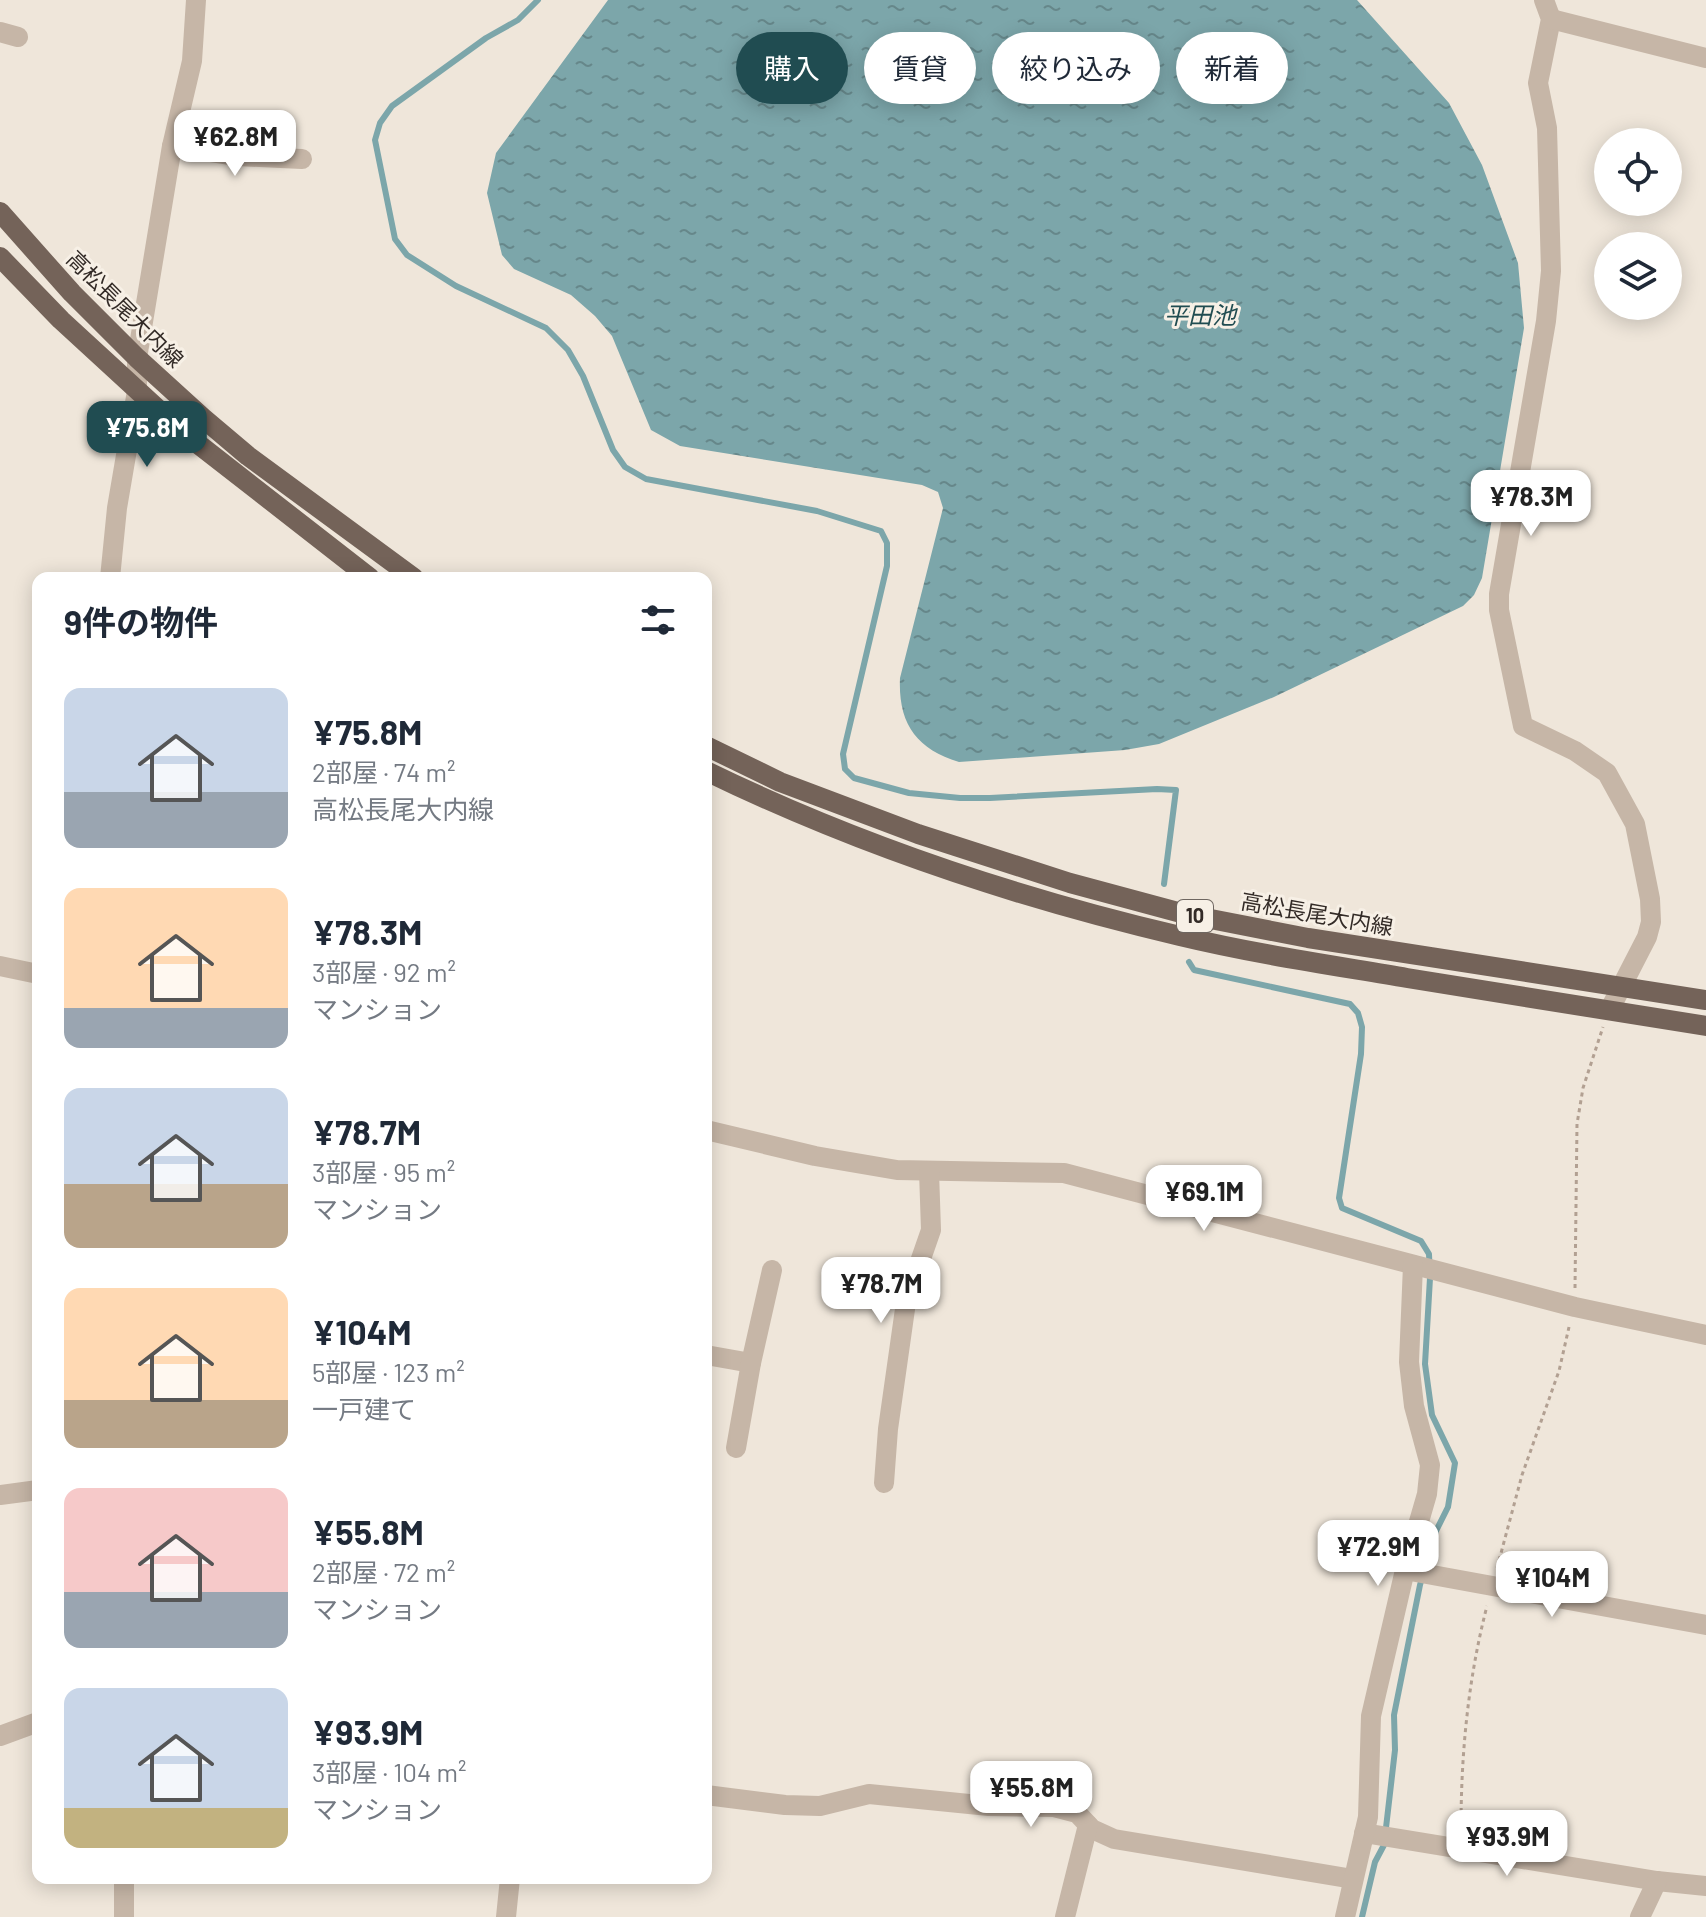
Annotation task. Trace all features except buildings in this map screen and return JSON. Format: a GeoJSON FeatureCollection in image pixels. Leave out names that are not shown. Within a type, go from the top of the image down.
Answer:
{"type":"FeatureCollection","features":[{"type":"Feature","properties":{"kind":"main road","name":"高松長尾大内線"},"geometry":{"type":"LineString","coordinates":[[0,212],[72,293],[137,358],[248,456],[406,572]]}},
{"type":"Feature","properties":{"kind":"main road"},"geometry":{"type":"LineString","coordinates":[[0,257],[27,287],[137,391],[243,481],[362,572]]}},
{"type":"Feature","properties":{"kind":"main road","name":"高松長尾大内線"},"geometry":{"type":"LineString","coordinates":[[712,749],[780,782],[918,834],[1070,883],[1171,910],[1614,1001],[1706,1026]]}},
{"type":"Feature","properties":{"kind":"main road","name":"高松長尾大内線"},"geometry":{"type":"LineString","coordinates":[[712,778],[912,856],[1064,906],[1182,936],[1300,960],[1614,1001],[1706,1000]]}},
{"type":"Feature","properties":{"kind":"street"},"geometry":{"type":"LineString","coordinates":[[111,572],[117,508],[137,391],[137,358],[172,146],[192,61],[195,0]]}},
{"type":"Feature","properties":{"kind":"street"},"geometry":{"type":"LineString","coordinates":[[1614,1001],[1647,937],[1651,922],[1650,899],[1635,824],[1607,773],[1575,751],[1523,726],[1499,610],[1499,594],[1546,321],[1551,271],[1547,128],[1538,83],[1548,10],[1706,58]]}},
{"type":"Feature","properties":{"kind":"street"},"geometry":{"type":"LineString","coordinates":[[172,146],[237,156],[302,159]]}},
{"type":"Feature","properties":{"kind":"street"},"geometry":{"type":"LineString","coordinates":[[0,966],[32,973]]}},
{"type":"Feature","properties":{"kind":"street"},"geometry":{"type":"LineString","coordinates":[[712,1131],[815,1156],[897,1170],[1064,1173],[1575,1307],[1706,1335]]}},
{"type":"Feature","properties":{"kind":"street"},"geometry":{"type":"LineString","coordinates":[[884,1483],[888,1429],[906,1302],[931,1230],[929,1171]]}},
{"type":"Feature","properties":{"kind":"street"},"geometry":{"type":"LineString","coordinates":[[1345,1917],[1368,1817],[1371,1716],[1405,1570],[1427,1494],[1430,1465],[1414,1406],[1409,1362],[1413,1265]]}},
{"type":"Feature","properties":{"kind":"street"},"geometry":{"type":"LineString","coordinates":[[736,1448],[772,1270]]}},
{"type":"Feature","properties":{"kind":"street"},"geometry":{"type":"LineString","coordinates":[[712,1356],[751,1363]]}},
{"type":"Feature","properties":{"kind":"street"},"geometry":{"type":"LineString","coordinates":[[0,1495],[32,1491]]}},
{"type":"Feature","properties":{"kind":"street"},"geometry":{"type":"LineString","coordinates":[[1405,1570],[1706,1625]]}},
{"type":"Feature","properties":{"kind":"street"},"geometry":{"type":"LineString","coordinates":[[0,1736],[32,1724]]}},
{"type":"Feature","properties":{"kind":"street"},"geometry":{"type":"LineString","coordinates":[[712,1796],[820,1806],[869,1794],[989,1806],[1054,1807],[1077,1813],[1088,1825],[1114,1839],[1353,1879]]}},
{"type":"Feature","properties":{"kind":"street"},"geometry":{"type":"LineString","coordinates":[[1065,1917],[1088,1825]]}},
{"type":"Feature","properties":{"kind":"street"},"geometry":{"type":"LineString","coordinates":[[1364,1833],[1654,1886],[1706,1886]]}},
{"type":"Feature","properties":{"kind":"street"},"geometry":{"type":"LineString","coordinates":[[124,1884],[124,1917]]}},
{"type":"Feature","properties":{"kind":"street"},"geometry":{"type":"LineString","coordinates":[[506,1917],[509,1884]]}},
{"type":"Feature","properties":{"kind":"street"},"geometry":{"type":"LineString","coordinates":[[1640,1917],[1654,1886]]}},
{"type":"Feature","properties":{"kind":"path"},"geometry":{"type":"LineString","coordinates":[[1575,1307],[1577,1124],[1583,1088],[1614,1001]]}},
{"type":"Feature","properties":{"kind":"water","name":"平田池"},"geometry":{"type":"Polygon","coordinates":[[[608,0],[1357,0],[1449,103],[1482,165],[1518,263],[1524,328],[1482,578],[1474,595],[1463,606],[1274,697],[1159,744],[1125,750],[959,762],[944,757],[921,742],[913,732],[906,721],[900,694],[900,678],[943,508],[938,492],[922,485],[680,446],[651,430],[612,336],[595,316],[571,295],[514,269],[502,255],[487,193],[496,153],[608,0]]]}},
{"type":"Feature","properties":{"kind":"waterway"},"geometry":{"type":"LineString","coordinates":[[538,0],[518,20],[486,38],[392,106],[380,123],[375,140],[395,239],[407,255],[456,286],[546,328],[568,350],[583,376],[613,450],[625,467],[646,479],[817,511],[881,531],[887,543],[887,566],[843,754],[845,769],[854,778],[909,793],[960,798],[1176,790],[1164,884]]}},
{"type":"Feature","properties":{"kind":"waterway"},"geometry":{"type":"LineString","coordinates":[[1189,962],[1194,970],[1350,1004],[1358,1013],[1362,1027],[1361,1054],[1339,1198],[1342,1208],[1421,1241],[1429,1254],[1425,1364],[1432,1415],[1455,1463],[1448,1507],[1436,1531],[1420,1585],[1394,1715],[1395,1750],[1384,1845],[1375,1862],[1362,1917]]}}]}
